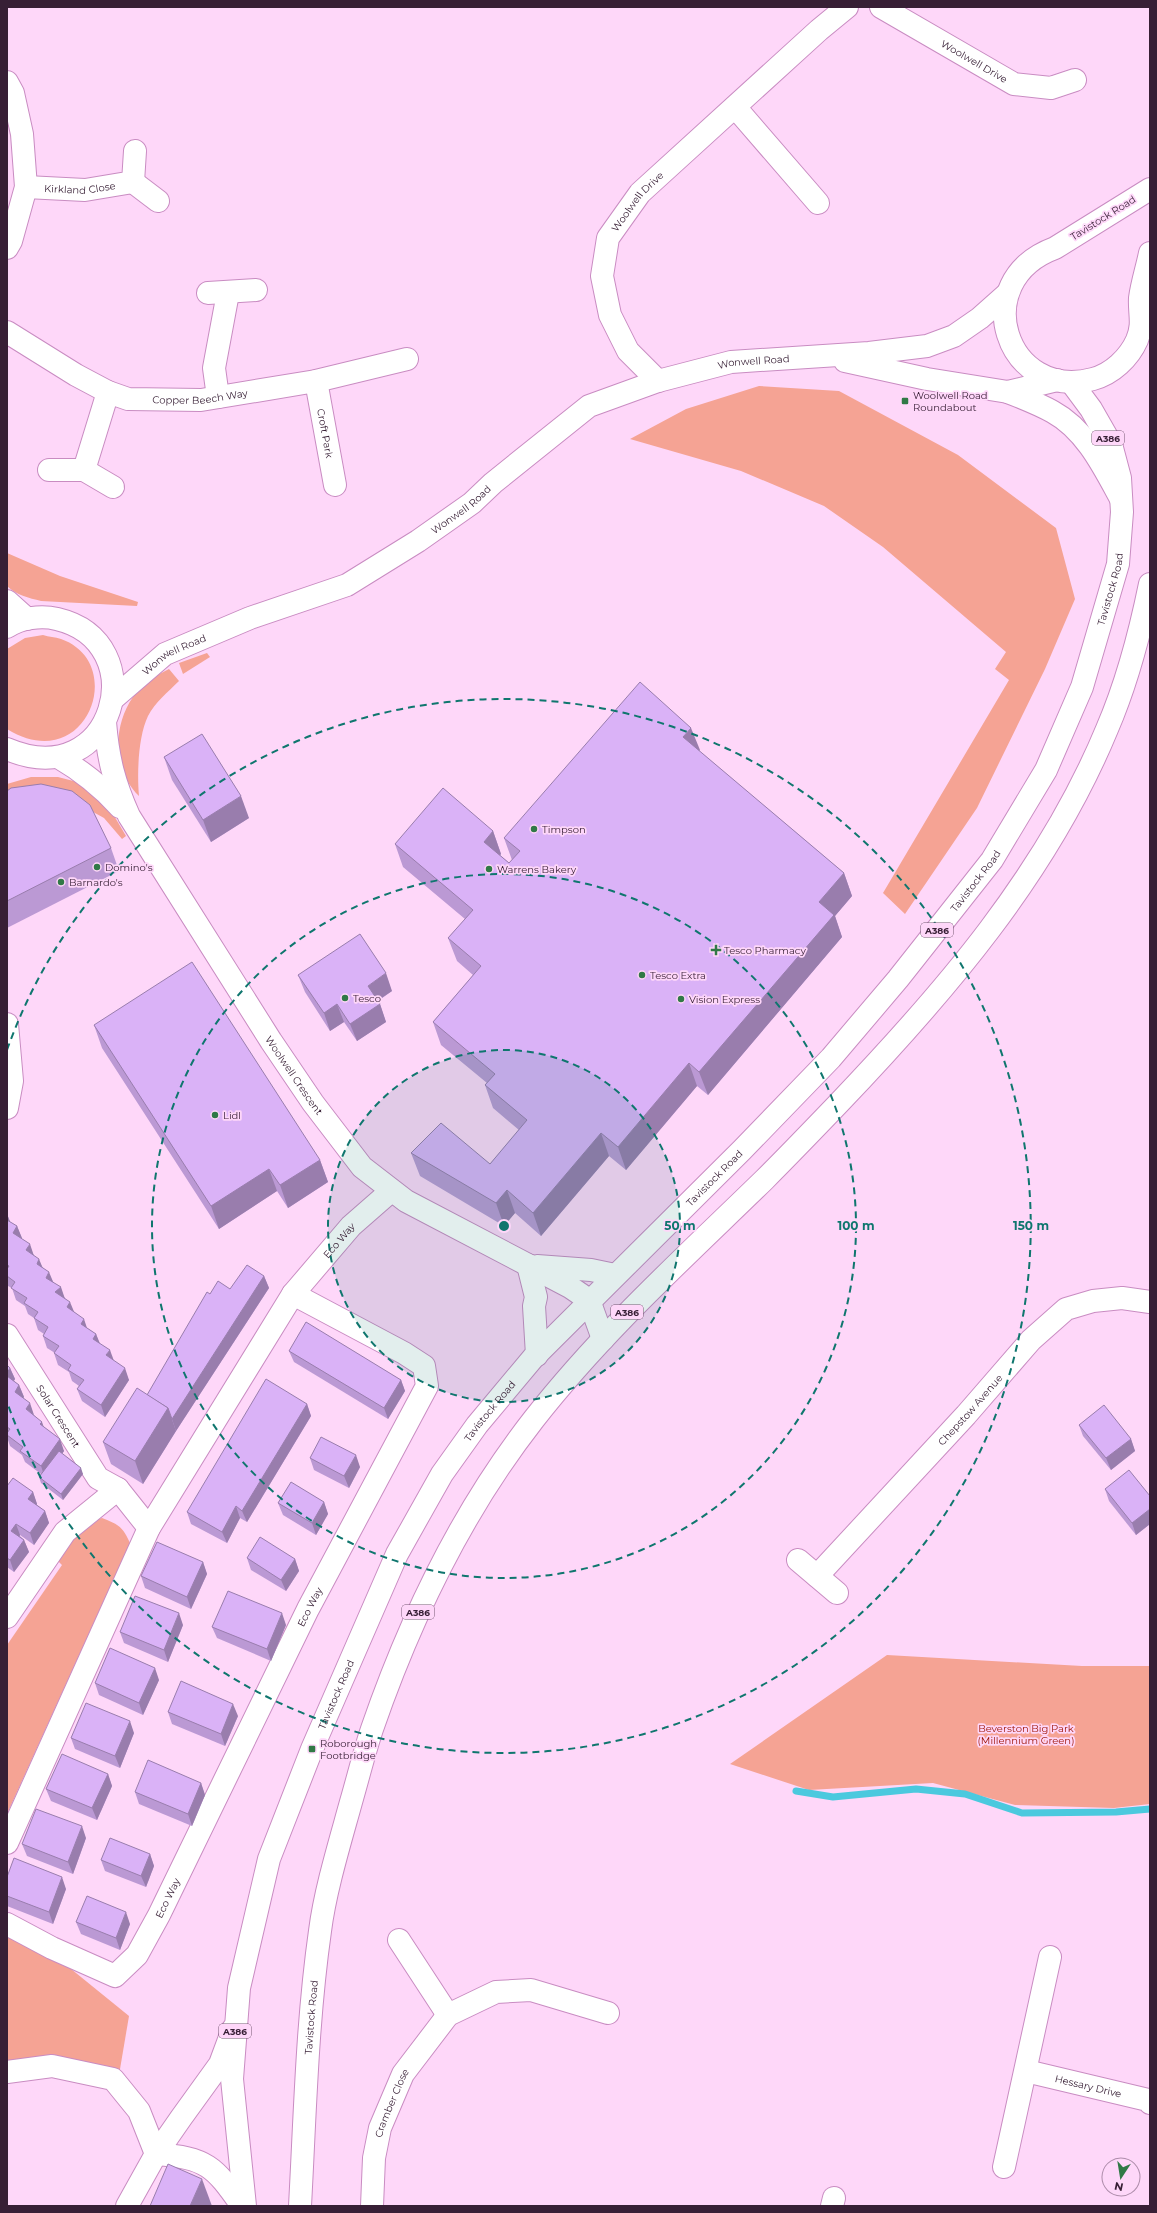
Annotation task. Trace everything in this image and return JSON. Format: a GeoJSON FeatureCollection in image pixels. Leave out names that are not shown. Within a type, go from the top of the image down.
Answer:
{"type":"FeatureCollection","features":[{"type":"Feature","properties":{"kind":"main road","name":"Woolwell Drive"},"geometry":{"type":"LineString","coordinates":[[658,381],[628,351],[610,315],[602,276],[608,238],[640,193],[819,30],[847,7]]}},
{"type":"Feature","properties":{"kind":"main road","name":"Woolwell Drive"},"geometry":{"type":"LineString","coordinates":[[880,7],[1014,84],[1051,88],[1075,80]]}},
{"type":"Feature","properties":{"kind":"main road"},"geometry":{"type":"LineString","coordinates":[[7,82],[13,94],[22,134],[26,186],[8,243]]}},
{"type":"Feature","properties":{"kind":"main road"},"geometry":{"type":"LineString","coordinates":[[735,107],[818,203]]}},
{"type":"Feature","properties":{"kind":"main road"},"geometry":{"type":"LineString","coordinates":[[135,151],[133,182],[158,201]]}},
{"type":"Feature","properties":{"kind":"main road","name":"Kirkland Close"},"geometry":{"type":"LineString","coordinates":[[26,186],[85,190],[133,182]]}},
{"type":"Feature","properties":{"kind":"main road","name":"Tavistock Road"},"geometry":{"type":"LineString","coordinates":[[1007,294],[1020,270],[1042,253],[1055,248],[1150,189]]}},
{"type":"Feature","properties":{"kind":"main road","name":"Wonwell Road"},"geometry":{"type":"LineString","coordinates":[[816,355],[927,379],[1008,392],[1064,381],[1098,378],[1121,363],[1146,330],[1140,299],[1150,253]]}},
{"type":"Feature","properties":{"kind":"main road"},"geometry":{"type":"LineString","coordinates":[[218,397],[214,368],[218,293],[256,290]]}},
{"type":"Feature","properties":{"kind":"main road"},"geometry":{"type":"LineString","coordinates":[[1007,294],[1005,322],[1014,348],[1032,368],[1044,376],[1064,381]]}},
{"type":"Feature","properties":{"kind":"main road","name":"Wonwell Road"},"geometry":{"type":"LineString","coordinates":[[114,698],[165,654],[250,618],[347,585],[418,541],[472,503],[493,483],[589,406],[658,381],[731,362],[869,352],[927,346],[954,336],[980,318],[1007,294]]}},
{"type":"Feature","properties":{"kind":"main road","name":"Copper Beech Way"},"geometry":{"type":"LineString","coordinates":[[7,332],[76,375],[108,392],[128,398],[201,400],[316,381],[407,359]]}},
{"type":"Feature","properties":{"kind":"main road","name":"Croft Park"},"geometry":{"type":"LineString","coordinates":[[316,381],[335,485]]}},
{"type":"Feature","properties":{"kind":"main road","name":"Tavistock Road"},"geometry":{"type":"LineString","coordinates":[[244,2206],[232,2079],[236,2019],[239,1988],[269,1859],[312,1749],[397,1554],[442,1474],[477,1425],[537,1355],[589,1300],[742,1150],[831,1058],[898,979],[992,860],[1046,770],[1082,687],[1118,564],[1121,499],[1120,478],[1111,444],[1091,409],[1064,381]]}},
{"type":"Feature","properties":{"kind":"main road"},"geometry":{"type":"LineString","coordinates":[[84,470],[108,392]]}},
{"type":"Feature","properties":{"kind":"main road"},"geometry":{"type":"LineString","coordinates":[[1008,392],[1055,412],[1077,432],[1100,461],[1121,499]]}},
{"type":"Feature","properties":{"kind":"main road"},"geometry":{"type":"LineString","coordinates":[[49,470],[84,470],[113,487]]}},
{"type":"Feature","properties":{"kind":"main road","name":"Tavistock Road"},"geometry":{"type":"LineString","coordinates":[[300,2206],[308,2052],[320,1928],[344,1827],[371,1731],[413,1623],[441,1568],[486,1489],[532,1422],[602,1339],[631,1308],[768,1176],[872,1068],[953,977],[1019,891],[1070,807],[1107,730],[1126,676],[1144,616],[1150,584]]}},
{"type":"Feature","properties":{"kind":"main road"},"geometry":{"type":"LineString","coordinates":[[7,601],[17,623],[48,617],[69,622],[95,639],[111,667],[114,698],[105,722],[89,742],[74,752],[58,757],[42,759],[16,753],[7,768]]}},
{"type":"Feature","properties":{"kind":"main road","name":"Woolwell Crescent"},"geometry":{"type":"LineString","coordinates":[[105,722],[107,750],[114,782],[129,816],[271,1041],[313,1103],[362,1167],[391,1191],[406,1201],[528,1265],[591,1270],[615,1275]]}},
{"type":"Feature","properties":{"kind":"main road","name":"Woolwell Crescent"},"geometry":{"type":"LineString","coordinates":[[58,757],[102,787],[129,816]]}},
{"type":"Feature","properties":{"kind":"main road"},"geometry":{"type":"LineString","coordinates":[[7,1024],[12,1082],[7,1108]]}},
{"type":"Feature","properties":{"kind":"main road","name":"Eco Way"},"geometry":{"type":"LineString","coordinates":[[7,1844],[149,1528],[293,1294],[351,1226],[391,1191]]}},
{"type":"Feature","properties":{"kind":"main road"},"geometry":{"type":"LineString","coordinates":[[528,1265],[570,1287],[589,1300],[602,1339]]}},
{"type":"Feature","properties":{"kind":"main road"},"geometry":{"type":"LineString","coordinates":[[528,1265],[536,1297],[534,1306],[537,1355]]}},
{"type":"Feature","properties":{"kind":"main road","name":"Eco Way"},"geometry":{"type":"LineString","coordinates":[[7,1924],[52,1948],[115,1976],[137,1955],[159,1915],[308,1609],[427,1386],[424,1366],[404,1353],[293,1294]]}},
{"type":"Feature","properties":{"kind":"main road","name":"Chepstow Avenue"},"geometry":{"type":"LineString","coordinates":[[817,1576],[966,1415],[1031,1340],[1066,1310],[1093,1300],[1122,1298],[1150,1302]]}},
{"type":"Feature","properties":{"kind":"main road","name":"Solar Crescent"},"geometry":{"type":"LineString","coordinates":[[7,1335],[98,1478],[118,1489],[149,1528]]}},
{"type":"Feature","properties":{"kind":"main road"},"geometry":{"type":"LineString","coordinates":[[7,1617],[65,1532],[118,1489]]}},
{"type":"Feature","properties":{"kind":"main road"},"geometry":{"type":"LineString","coordinates":[[798,1560],[838,1593]]}},
{"type":"Feature","properties":{"kind":"main road"},"geometry":{"type":"LineString","coordinates":[[399,1940],[448,2015]]}},
{"type":"Feature","properties":{"kind":"main road"},"geometry":{"type":"LineString","coordinates":[[1004,2167],[1050,1957]]}},
{"type":"Feature","properties":{"kind":"main road","name":"Cramber Close"},"geometry":{"type":"LineString","coordinates":[[372,2206],[374,2158],[380,2128],[403,2074],[448,2015],[496,1992],[531,1990],[608,2013]]}},
{"type":"Feature","properties":{"kind":"main road","name":"Tavistock Road"},"geometry":{"type":"LineString","coordinates":[[127,2206],[156,2154],[220,2064],[236,2019]]}},
{"type":"Feature","properties":{"kind":"main road"},"geometry":{"type":"LineString","coordinates":[[7,2072],[52,2066],[113,2079],[140,2111],[156,2154]]}},
{"type":"Feature","properties":{"kind":"main road","name":"Hessary Drive"},"geometry":{"type":"LineString","coordinates":[[1026,2071],[1148,2100],[1150,2103]]}},
{"type":"Feature","properties":{"kind":"main road","name":"Tavistock Road"},"geometry":{"type":"LineString","coordinates":[[156,2154],[178,2156],[201,2162],[221,2175],[244,2206]]}},
{"type":"Feature","properties":{"kind":"green space"},"geometry":{"type":"Polygon","coordinates":[[[759,386],[839,391],[958,455],[1056,528],[1075,599],[1045,669],[977,808],[905,914],[883,893],[1009,680],[995,669],[1006,652],[883,547],[824,506],[741,471],[630,439],[686,409],[759,386]]]}},
{"type":"Feature","properties":{"kind":"green space"},"geometry":{"type":"Polygon","coordinates":[[[7,553],[60,576],[138,602],[137,606],[41,601],[23,596],[14,592],[7,586],[7,553]]]}},
{"type":"Feature","properties":{"kind":"green space"},"geometry":{"type":"Polygon","coordinates":[[[43,635],[61,639],[81,652],[92,670],[95,691],[89,711],[77,728],[58,739],[35,740],[7,729],[7,649],[25,638],[43,635]]]}},
{"type":"Feature","properties":{"kind":"green space"},"geometry":{"type":"Polygon","coordinates":[[[207,653],[210,657],[183,674],[179,663],[207,653]]]}},
{"type":"Feature","properties":{"kind":"green space"},"geometry":{"type":"Polygon","coordinates":[[[169,669],[179,681],[154,706],[148,716],[140,745],[138,777],[139,796],[130,786],[120,762],[118,748],[121,722],[126,709],[136,692],[144,684],[169,669]]]}},
{"type":"Feature","properties":{"kind":"green space"},"geometry":{"type":"Polygon","coordinates":[[[31,777],[58,777],[81,783],[106,802],[126,836],[122,839],[104,818],[75,802],[7,806],[7,784],[31,777]]]}},
{"type":"Feature","properties":{"kind":"green space"},"geometry":{"type":"Polygon","coordinates":[[[102,1518],[119,1527],[125,1533],[130,1543],[7,1814],[7,1645],[62,1565],[57,1560],[85,1524],[102,1518]]]}},
{"type":"Feature","properties":{"kind":"green space","name":"Beverston Big Park (Millennium Green)"},"geometry":{"type":"Polygon","coordinates":[[[887,1655],[1082,1666],[1150,1666],[1150,1804],[1114,1808],[1015,1805],[933,1783],[809,1790],[730,1764],[887,1655]]]}},
{"type":"Feature","properties":{"kind":"green space"},"geometry":{"type":"Polygon","coordinates":[[[7,1917],[129,2016],[119,2075],[7,2065],[7,1917]]]}},
{"type":"Feature","properties":{"kind":"building","name":"Tesco Extra"},"geometry":{"type":"Polygon","coordinates":[[[640,682],[691,728],[683,737],[844,873],[819,902],[834,915],[699,1072],[689,1063],[618,1147],[601,1133],[533,1213],[507,1190],[496,1203],[411,1153],[441,1123],[490,1164],[527,1120],[485,1085],[495,1074],[433,1022],[481,966],[448,938],[473,910],[395,844],[443,788],[493,831],[484,842],[509,863],[520,851],[504,838],[640,682]]]}},
{"type":"Feature","properties":{"kind":"building"},"geometry":{"type":"Polygon","coordinates":[[[202,734],[241,796],[203,820],[164,757],[202,734]]]}},
{"type":"Feature","properties":{"kind":"building"},"geometry":{"type":"Polygon","coordinates":[[[41,784],[72,791],[90,805],[111,848],[7,901],[7,791],[11,788],[41,784]]]}},
{"type":"Feature","properties":{"kind":"building","name":"Tesco"},"geometry":{"type":"Polygon","coordinates":[[[360,934],[386,973],[368,986],[380,1004],[350,1024],[337,1004],[324,1013],[298,975],[360,934]]]}},
{"type":"Feature","properties":{"kind":"building","name":"Lidl"},"geometry":{"type":"Polygon","coordinates":[[[192,962],[320,1160],[280,1185],[269,1169],[211,1206],[94,1025],[192,962]]]}},
{"type":"Feature","properties":{"kind":"building"},"geometry":{"type":"Polygon","coordinates":[[[7,1220],[17,1226],[13,1233],[30,1244],[26,1250],[39,1259],[37,1264],[49,1272],[46,1278],[61,1287],[55,1292],[70,1302],[67,1307],[84,1319],[81,1324],[96,1334],[93,1339],[110,1350],[106,1355],[125,1368],[101,1405],[77,1389],[84,1380],[68,1370],[71,1365],[54,1353],[59,1346],[43,1336],[48,1327],[34,1318],[38,1312],[24,1303],[27,1298],[11,1288],[15,1282],[7,1276],[7,1269],[9,1266],[7,1265],[7,1220]]]}},
{"type":"Feature","properties":{"kind":"building"},"geometry":{"type":"Polygon","coordinates":[[[247,1265],[264,1276],[172,1419],[168,1408],[147,1395],[207,1292],[210,1294],[218,1281],[230,1289],[247,1265]]]}},
{"type":"Feature","properties":{"kind":"building"},"geometry":{"type":"Polygon","coordinates":[[[306,1322],[401,1380],[384,1408],[289,1351],[306,1322]]]}},
{"type":"Feature","properties":{"kind":"building"},"geometry":{"type":"Polygon","coordinates":[[[7,1365],[10,1368],[7,1373],[7,1365]]]}},
{"type":"Feature","properties":{"kind":"building"},"geometry":{"type":"Polygon","coordinates":[[[7,1376],[19,1385],[15,1392],[30,1403],[26,1409],[42,1422],[40,1424],[60,1439],[41,1466],[20,1451],[23,1447],[7,1435],[10,1429],[7,1427],[7,1376]]]}},
{"type":"Feature","properties":{"kind":"building"},"geometry":{"type":"Polygon","coordinates":[[[266,1379],[307,1404],[242,1511],[236,1506],[222,1532],[187,1512],[266,1379]]]}},
{"type":"Feature","properties":{"kind":"building"},"geometry":{"type":"Polygon","coordinates":[[[137,1388],[168,1408],[135,1461],[103,1442],[137,1388]]]}},
{"type":"Feature","properties":{"kind":"building"},"geometry":{"type":"Polygon","coordinates":[[[1104,1405],[1131,1439],[1106,1458],[1079,1425],[1104,1405]]]}},
{"type":"Feature","properties":{"kind":"building"},"geometry":{"type":"Polygon","coordinates":[[[321,1437],[356,1455],[344,1476],[310,1458],[321,1437]]]}},
{"type":"Feature","properties":{"kind":"building"},"geometry":{"type":"Polygon","coordinates":[[[59,1451],[81,1468],[61,1494],[39,1477],[59,1451]]]}},
{"type":"Feature","properties":{"kind":"building"},"geometry":{"type":"Polygon","coordinates":[[[1129,1470],[1150,1496],[1150,1509],[1132,1523],[1105,1489],[1129,1470]]]}},
{"type":"Feature","properties":{"kind":"building"},"geometry":{"type":"Polygon","coordinates":[[[13,1478],[33,1492],[28,1499],[45,1511],[30,1533],[16,1524],[11,1531],[24,1540],[10,1560],[7,1558],[7,1486],[13,1478]]]}},
{"type":"Feature","properties":{"kind":"building"},"geometry":{"type":"Polygon","coordinates":[[[291,1482],[324,1502],[312,1523],[278,1503],[291,1482]]]}},
{"type":"Feature","properties":{"kind":"building"},"geometry":{"type":"Polygon","coordinates":[[[260,1537],[295,1559],[281,1580],[247,1558],[260,1537]]]}},
{"type":"Feature","properties":{"kind":"building"},"geometry":{"type":"Polygon","coordinates":[[[157,1542],[203,1562],[187,1597],[141,1576],[157,1542]]]}},
{"type":"Feature","properties":{"kind":"building"},"geometry":{"type":"Polygon","coordinates":[[[228,1591],[282,1613],[267,1649],[212,1627],[228,1591]]]}},
{"type":"Feature","properties":{"kind":"building"},"geometry":{"type":"Polygon","coordinates":[[[135,1596],[179,1613],[164,1650],[120,1632],[135,1596]]]}},
{"type":"Feature","properties":{"kind":"building"},"geometry":{"type":"Polygon","coordinates":[[[110,1648],[155,1668],[139,1703],[95,1683],[110,1648]]]}},
{"type":"Feature","properties":{"kind":"building"},"geometry":{"type":"Polygon","coordinates":[[[181,1681],[233,1704],[221,1734],[168,1712],[181,1681]]]}},
{"type":"Feature","properties":{"kind":"building"},"geometry":{"type":"Polygon","coordinates":[[[86,1703],[130,1721],[115,1756],[71,1738],[86,1703]]]}},
{"type":"Feature","properties":{"kind":"building"},"geometry":{"type":"Polygon","coordinates":[[[62,1754],[108,1774],[92,1808],[46,1789],[62,1754]]]}},
{"type":"Feature","properties":{"kind":"building"},"geometry":{"type":"Polygon","coordinates":[[[148,1760],[201,1783],[188,1814],[135,1792],[148,1760]]]}},
{"type":"Feature","properties":{"kind":"building"},"geometry":{"type":"Polygon","coordinates":[[[36,1809],[82,1826],[68,1862],[22,1844],[36,1809]]]}},
{"type":"Feature","properties":{"kind":"building"},"geometry":{"type":"Polygon","coordinates":[[[110,1838],[150,1854],[141,1876],[101,1860],[110,1838]]]}},
{"type":"Feature","properties":{"kind":"building"},"geometry":{"type":"Polygon","coordinates":[[[14,1858],[62,1877],[49,1912],[7,1896],[7,1877],[14,1858]]]}},
{"type":"Feature","properties":{"kind":"building"},"geometry":{"type":"Polygon","coordinates":[[[87,1896],[126,1912],[116,1938],[76,1922],[87,1896]]]}},
{"type":"Feature","properties":{"kind":"building"},"geometry":{"type":"Polygon","coordinates":[[[168,2164],[202,2179],[190,2206],[150,2206],[168,2164]]]}},
{"type":"Feature","properties":{"kind":"waterway"},"geometry":{"type":"LineString","coordinates":[[796,1791],[833,1797],[916,1789],[965,1794],[1022,1813],[1116,1812],[1150,1809]]}},
{"type":"Feature","properties":{"kind":"place","name":"Woolwell Road Roundabout"},"geometry":{"type":"Point","coordinates":[905,401]}},
{"type":"Feature","properties":{"kind":"place","name":"Timpson"},"geometry":{"type":"Point","coordinates":[534,829]}},
{"type":"Feature","properties":{"kind":"place","name":"Domino's"},"geometry":{"type":"Point","coordinates":[97,867]}},
{"type":"Feature","properties":{"kind":"place","name":"Warrens Bakery"},"geometry":{"type":"Point","coordinates":[489,869]}},
{"type":"Feature","properties":{"kind":"place","name":"Barnardo's"},"geometry":{"type":"Point","coordinates":[61,882]}},
{"type":"Feature","properties":{"kind":"place","name":"Tesco Pharmacy"},"geometry":{"type":"Point","coordinates":[716,950]}},
{"type":"Feature","properties":{"kind":"place","name":"Tesco Extra"},"geometry":{"type":"Point","coordinates":[642,975]}},
{"type":"Feature","properties":{"kind":"place","name":"Tesco"},"geometry":{"type":"Point","coordinates":[345,998]}},
{"type":"Feature","properties":{"kind":"place","name":"Vision Express"},"geometry":{"type":"Point","coordinates":[681,999]}},
{"type":"Feature","properties":{"kind":"place","name":"Lidl"},"geometry":{"type":"Point","coordinates":[215,1115]}},
{"type":"Feature","properties":{"kind":"place","name":"Roborough Footbridge"},"geometry":{"type":"Point","coordinates":[312,1749]}}]}
